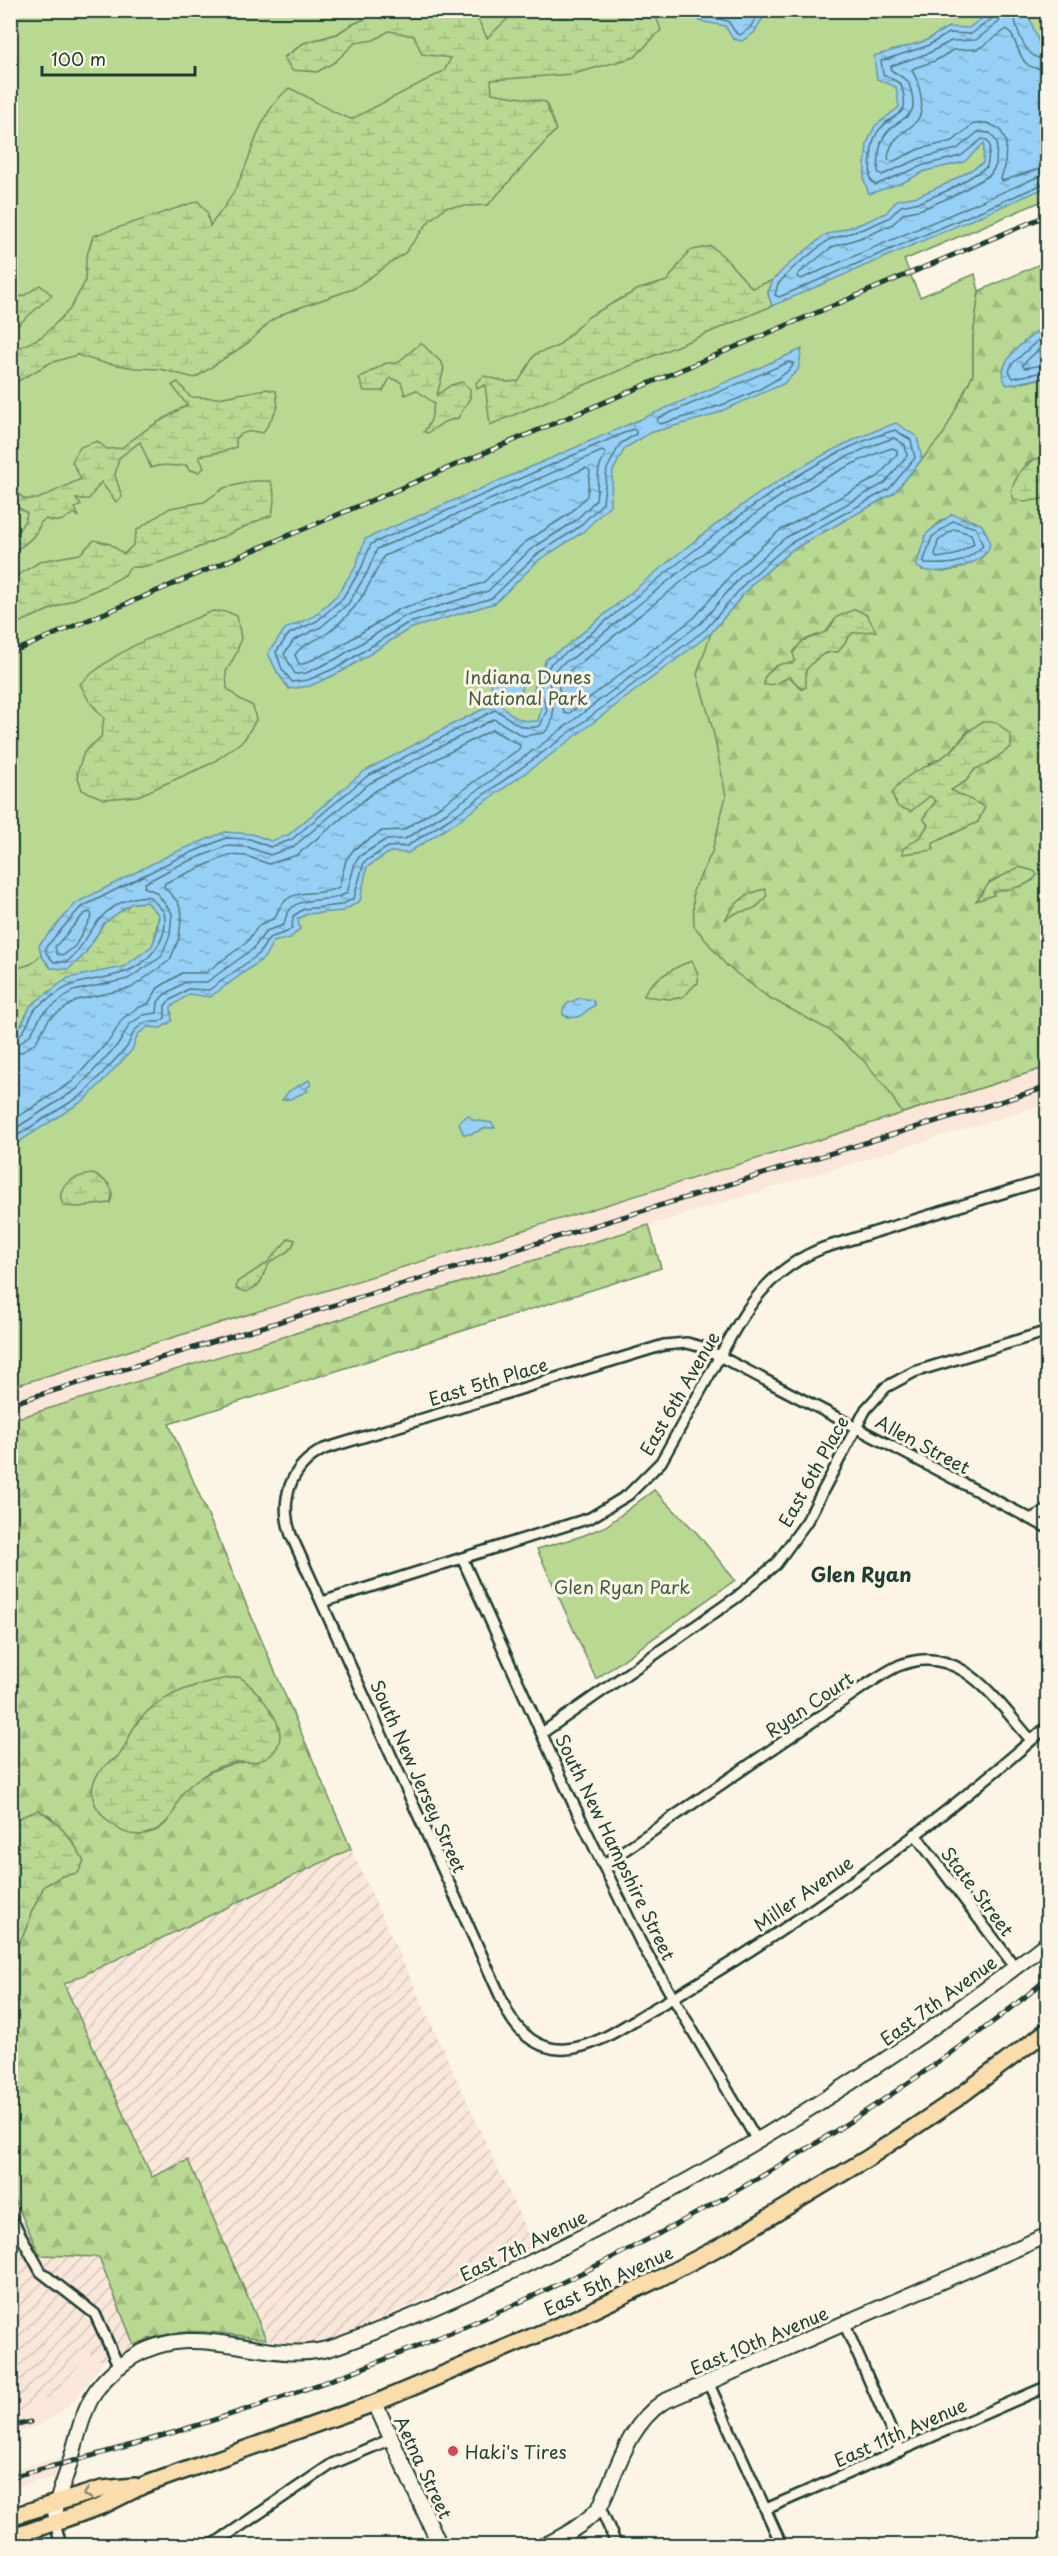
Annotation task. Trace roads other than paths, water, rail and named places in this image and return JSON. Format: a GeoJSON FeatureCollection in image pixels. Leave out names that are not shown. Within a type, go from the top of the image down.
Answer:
{"type":"FeatureCollection","features":[{"type":"Feature","properties":{"kind":"main road","name":"East 5th Avenue"},"geometry":{"type":"LineString","coordinates":[[10,2538],[102,2506],[144,2485],[375,2403],[574,2319],[660,2278],[723,2245],[868,2158],[956,2099],[1047,2030]]}},
{"type":"Feature","properties":{"kind":"main road","name":"East 5th Avenue"},"geometry":{"type":"LineString","coordinates":[[10,2517],[102,2489],[144,2485]]}},
{"type":"Feature","properties":{"kind":"street","name":"East 6th Avenue"},"geometry":{"type":"LineString","coordinates":[[322,1602],[590,1518],[628,1495],[661,1462],[739,1320],[763,1287],[778,1274],[810,1254],[1047,1179]]}},
{"type":"Feature","properties":{"kind":"street","name":"East 6th Place"},"geometry":{"type":"LineString","coordinates":[[542,1733],[737,1598],[767,1572],[807,1521],[856,1427],[875,1398],[900,1378],[1047,1331]]}},
{"type":"Feature","properties":{"kind":"street","name":"East 5th Place"},"geometry":{"type":"LineString","coordinates":[[286,1494],[291,1481],[304,1462],[314,1454],[338,1444],[664,1345],[687,1342],[702,1347],[719,1357]]}},
{"type":"Feature","properties":{"kind":"street","name":"Allen Street"},"geometry":{"type":"LineString","coordinates":[[719,1357],[1047,1528]]}},
{"type":"Feature","properties":{"kind":"street","name":"South New Jersey Street"},"geometry":{"type":"LineString","coordinates":[[286,1494],[287,1523],[511,2018],[520,2031],[534,2041],[555,2049]]}},
{"type":"Feature","properties":{"kind":"street"},"geometry":{"type":"LineString","coordinates":[[1030,1518],[1047,1510]]}},
{"type":"Feature","properties":{"kind":"street","name":"South New Hampshire Street"},"geometry":{"type":"LineString","coordinates":[[462,1558],[641,1943],[758,2142]]}},
{"type":"Feature","properties":{"kind":"street","name":"Ryan Court"},"geometry":{"type":"LineString","coordinates":[[603,1865],[874,1680],[897,1666],[913,1661],[934,1660],[955,1666],[971,1675],[1031,1740]]}},
{"type":"Feature","properties":{"kind":"street","name":"Miller Avenue"},"geometry":{"type":"LineString","coordinates":[[555,2049],[574,2049],[591,2043],[673,1998],[778,1931],[915,1834],[1047,1726]]}},
{"type":"Feature","properties":{"kind":"street","name":"State Street"},"geometry":{"type":"LineString","coordinates":[[915,1834],[1016,1967]]}},
{"type":"Feature","properties":{"kind":"street","name":"East 7th Avenue"},"geometry":{"type":"LineString","coordinates":[[55,2522],[56,2502],[85,2410],[101,2384],[119,2367],[150,2349],[186,2340],[295,2352],[330,2349],[441,2304],[532,2262],[685,2183],[758,2142],[855,2082],[1016,1967],[1047,1942]]}},
{"type":"Feature","properties":{"kind":"street"},"geometry":{"type":"LineString","coordinates":[[10,2216],[41,2272],[95,2314],[119,2367]]}},
{"type":"Feature","properties":{"kind":"street","name":"East 10th Avenue"},"geometry":{"type":"LineString","coordinates":[[543,2546],[570,2532],[591,2517],[600,2507],[632,2435],[645,2416],[663,2402],[1047,2235]]}},
{"type":"Feature","properties":{"kind":"street"},"geometry":{"type":"LineString","coordinates":[[844,2323],[900,2451]]}},
{"type":"Feature","properties":{"kind":"street"},"geometry":{"type":"LineString","coordinates":[[708,2382],[782,2546]]}},
{"type":"Feature","properties":{"kind":"street","name":"East 11th Avenue"},"geometry":{"type":"LineString","coordinates":[[766,2509],[1047,2386]]}},
{"type":"Feature","properties":{"kind":"street","name":"Aetna Street"},"geometry":{"type":"LineString","coordinates":[[375,2403],[440,2546]]}},
{"type":"Feature","properties":{"kind":"street"},"geometry":{"type":"LineString","coordinates":[[211,2546],[324,2469],[348,2456],[391,2439]]}},
{"type":"Feature","properties":{"kind":"street"},"geometry":{"type":"LineString","coordinates":[[600,2507],[617,2546]]}},
{"type":"Feature","properties":{"kind":"street"},"geometry":{"type":"LineString","coordinates":[[55,2522],[61,2546]]}},
{"type":"Feature","properties":{"kind":"water"},"geometry":{"type":"Polygon","coordinates":[[[695,10],[767,11],[754,33],[742,41],[733,39],[725,26],[700,21],[695,10]]]}},
{"type":"Feature","properties":{"kind":"water"},"geometry":{"type":"Polygon","coordinates":[[[991,11],[1027,11],[1040,46],[1047,42],[1047,187],[772,306],[768,293],[773,280],[825,235],[886,213],[897,200],[918,196],[948,183],[983,163],[984,143],[964,162],[925,171],[904,182],[869,194],[864,180],[867,143],[875,126],[899,107],[896,87],[877,79],[874,56],[925,41],[948,27],[969,28],[991,11]]]}},
{"type":"Feature","properties":{"kind":"water"},"geometry":{"type":"Polygon","coordinates":[[[1047,324],[1047,377],[1007,385],[1003,376],[1008,359],[1015,350],[1047,324]]]}},
{"type":"Feature","properties":{"kind":"water"},"geometry":{"type":"Polygon","coordinates":[[[802,349],[798,370],[783,384],[710,416],[650,433],[625,448],[613,471],[610,505],[583,532],[539,560],[495,603],[409,629],[343,671],[310,686],[289,689],[277,672],[268,653],[285,629],[314,616],[337,595],[356,566],[365,539],[802,349]]]}},
{"type":"Feature","properties":{"kind":"water"},"geometry":{"type":"Polygon","coordinates":[[[896,423],[917,437],[922,459],[894,493],[793,549],[752,584],[711,633],[549,756],[455,823],[408,853],[390,852],[367,867],[360,901],[343,911],[307,914],[298,919],[300,929],[290,938],[273,942],[264,958],[210,997],[189,994],[171,1007],[172,1021],[161,1028],[148,1027],[138,1034],[132,1050],[86,1099],[11,1147],[11,1034],[22,1024],[31,1005],[68,978],[123,967],[152,946],[157,932],[159,915],[147,902],[132,903],[104,923],[85,954],[69,969],[51,968],[41,955],[39,945],[76,903],[171,854],[225,832],[252,834],[271,841],[288,835],[363,772],[498,702],[516,717],[526,721],[538,721],[541,709],[534,689],[546,659],[565,647],[722,520],[763,491],[805,465],[850,442],[896,423]]]}},
{"type":"Feature","properties":{"kind":"water"},"geometry":{"type":"Polygon","coordinates":[[[952,514],[981,524],[989,540],[988,550],[975,562],[954,569],[932,571],[916,566],[926,534],[952,514]]]}},
{"type":"Feature","properties":{"kind":"water"},"geometry":{"type":"Polygon","coordinates":[[[501,670],[514,674],[522,681],[522,691],[516,696],[502,696],[492,691],[491,680],[494,673],[501,670]]]}},
{"type":"Feature","properties":{"kind":"water"},"geometry":{"type":"Polygon","coordinates":[[[580,998],[593,1000],[595,1005],[577,1017],[563,1015],[563,1009],[568,1003],[580,998]]]}},
{"type":"Feature","properties":{"kind":"water"},"geometry":{"type":"Polygon","coordinates":[[[309,1080],[311,1085],[306,1088],[308,1091],[282,1100],[289,1091],[309,1080]]]}},
{"type":"Feature","properties":{"kind":"water"},"geometry":{"type":"Polygon","coordinates":[[[468,1115],[473,1120],[492,1123],[495,1128],[463,1134],[459,1123],[468,1115]]]}},
{"type":"Feature","properties":{"kind":"railway"},"geometry":{"type":"LineString","coordinates":[[10,653],[1048,215]]}},
{"type":"Feature","properties":{"kind":"railway"},"geometry":{"type":"LineString","coordinates":[[10,1404],[1048,1087]]}},
{"type":"Feature","properties":{"kind":"railway"},"geometry":{"type":"LineString","coordinates":[[10,2477],[115,2450],[322,2383],[423,2344],[523,2301],[620,2254],[810,2147],[932,2067],[1048,1978]]}},
{"type":"Feature","properties":{"kind":"railway"},"geometry":{"type":"LineString","coordinates":[[10,2427],[30,2422]]}},
{"type":"Feature","properties":{"kind":"place","name":"Haki's Tires"},"geometry":{"type":"Point","coordinates":[453,2451]}},
{"type":"Feature","properties":{"kind":"district","name":"Glen Ryan"},"geometry":{"type":"Point","coordinates":[861,1574]}},
{"type":"Feature","properties":{"kind":"park label","name":"Indiana Dunes National Park"},"geometry":{"type":"Point","coordinates":[528,686]}},
{"type":"Feature","properties":{"kind":"park label","name":"Glen Ryan Park"},"geometry":{"type":"Point","coordinates":[622,1586]}}]}
